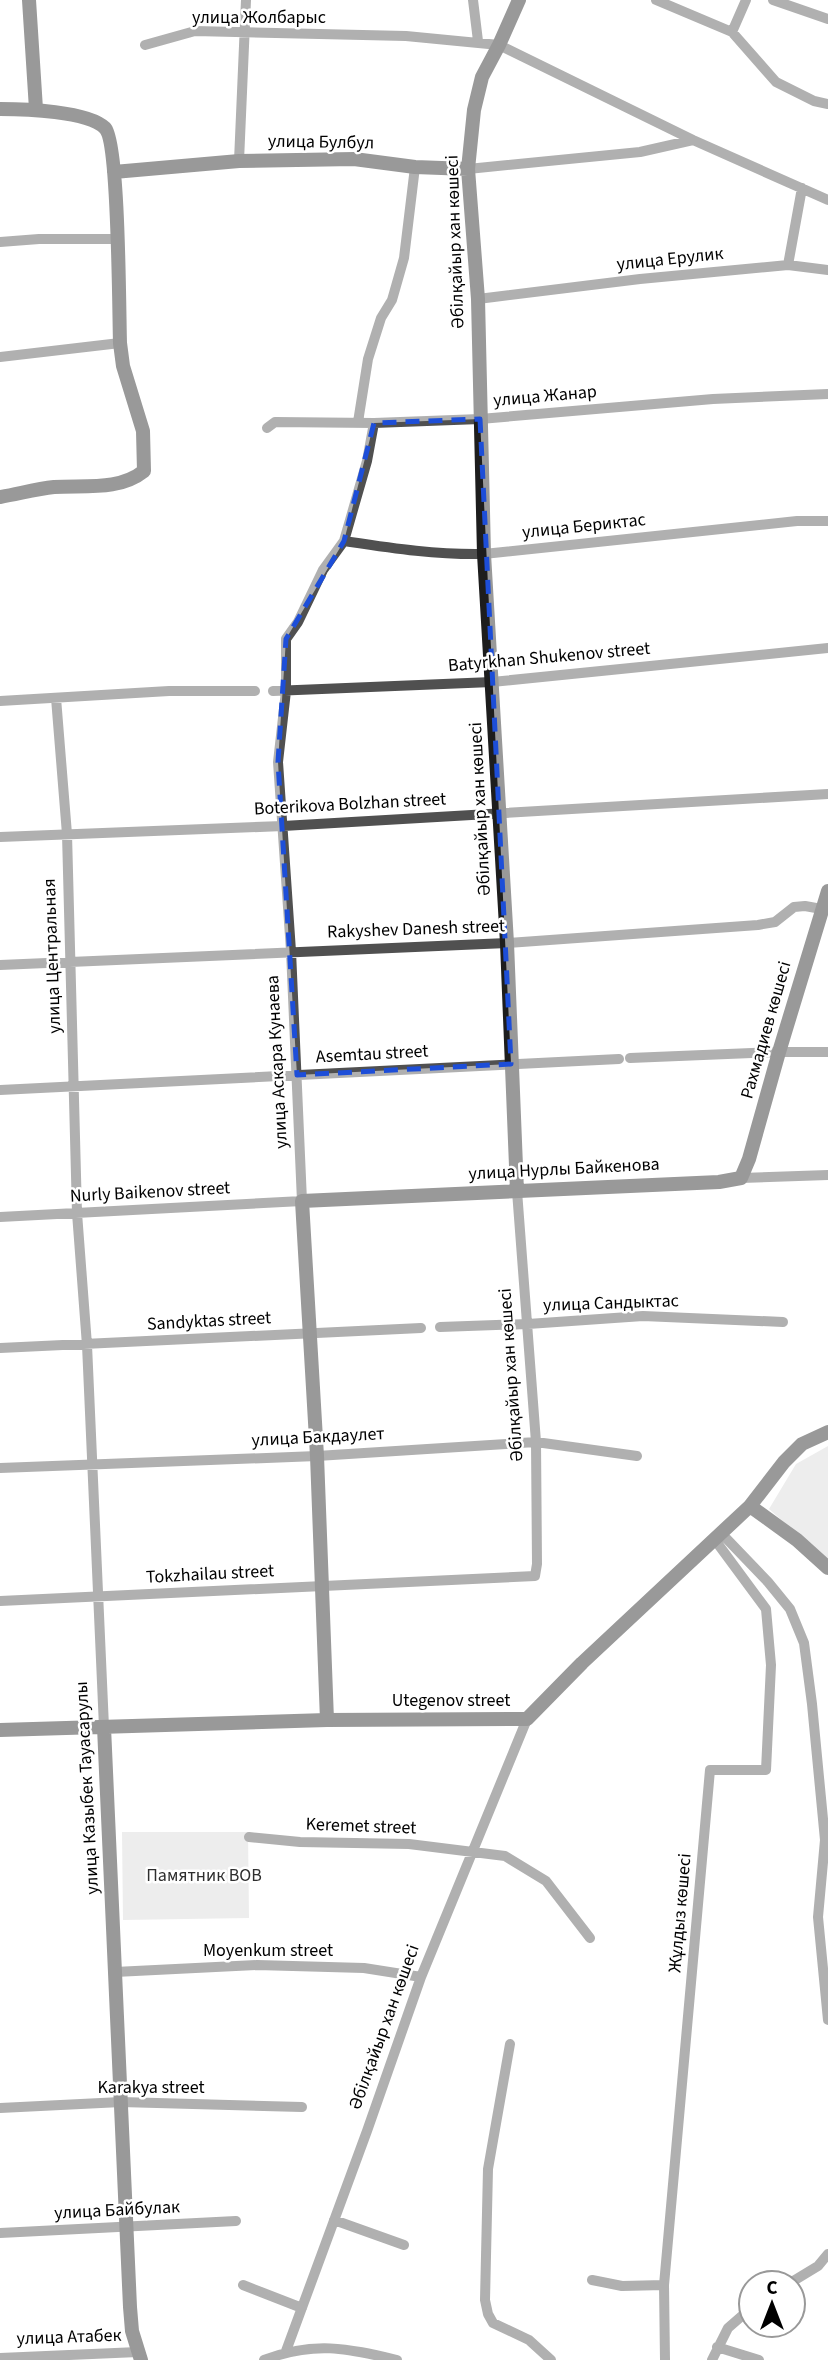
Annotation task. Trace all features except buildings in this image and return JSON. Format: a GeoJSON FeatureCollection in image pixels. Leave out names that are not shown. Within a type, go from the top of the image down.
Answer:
{"type":"FeatureCollection","features":[{"type":"Feature","properties":{"kind":"street"},"geometry":{"type":"LineString","coordinates":[[29,0],[36,109]]}},
{"type":"Feature","properties":{"kind":"street"},"geometry":{"type":"LineString","coordinates":[[239,161],[246,0]]}},
{"type":"Feature","properties":{"kind":"street"},"geometry":{"type":"LineString","coordinates":[[473,0],[478,41]]}},
{"type":"Feature","properties":{"kind":"street","name":"Әбілқайыр хан көшесі"},"geometry":{"type":"LineString","coordinates":[[519,0],[482,77],[474,110],[468,169],[478,299],[484,554],[507,943],[517,1191],[536,1442],[535,1576]]}},
{"type":"Feature","properties":{"kind":"street"},"geometry":{"type":"LineString","coordinates":[[656,0],[732,32],[776,82],[814,101],[828,104]]}},
{"type":"Feature","properties":{"kind":"street"},"geometry":{"type":"LineString","coordinates":[[732,32],[746,0]]}},
{"type":"Feature","properties":{"kind":"street"},"geometry":{"type":"LineString","coordinates":[[773,0],[828,19]]}},
{"type":"Feature","properties":{"kind":"street","name":"улица Жолбарыс"},"geometry":{"type":"LineString","coordinates":[[145,45],[195,31],[406,36],[499,45]]}},
{"type":"Feature","properties":{"kind":"street"},"geometry":{"type":"LineString","coordinates":[[499,45],[694,140],[828,200]]}},
{"type":"Feature","properties":{"kind":"street"},"geometry":{"type":"LineString","coordinates":[[0,109],[36,109],[98,123],[106,129],[114,172],[120,343],[123,366],[143,431],[144,471],[111,486],[52,487],[0,497]]}},
{"type":"Feature","properties":{"kind":"street","name":"улица Булбул"},"geometry":{"type":"LineString","coordinates":[[114,172],[239,161],[354,159],[415,167],[468,169],[640,152],[694,140]]}},
{"type":"Feature","properties":{"kind":"street"},"geometry":{"type":"LineString","coordinates":[[358,422],[368,359],[404,258],[415,167]]}},
{"type":"Feature","properties":{"kind":"street"},"geometry":{"type":"LineString","coordinates":[[788,265],[802,188]]}},
{"type":"Feature","properties":{"kind":"street"},"geometry":{"type":"LineString","coordinates":[[0,242],[117,239]]}},
{"type":"Feature","properties":{"kind":"street","name":"улица Ерулик"},"geometry":{"type":"LineString","coordinates":[[478,299],[640,279],[788,265],[828,270]]}},
{"type":"Feature","properties":{"kind":"street"},"geometry":{"type":"LineString","coordinates":[[0,358],[120,343]]}},
{"type":"Feature","properties":{"kind":"street","name":"улица Жанар"},"geometry":{"type":"LineString","coordinates":[[267,428],[275,422],[374,423],[480,419],[713,399],[828,394]]}},
{"type":"Feature","properties":{"kind":"street","name":"улица Аскара Кунаева"},"geometry":{"type":"LineString","coordinates":[[327,1720],[317,1456],[291,951],[278,762],[286,691],[286,639],[298,622],[323,570],[344,541],[367,461],[374,423]]}},
{"type":"Feature","properties":{"kind":"street","name":"улица Бериктас"},"geometry":{"type":"LineString","coordinates":[[344,541],[426,552],[484,554],[828,520]]}},
{"type":"Feature","properties":{"kind":"street","name":"Batyrkhan Shukenov street"},"geometry":{"type":"LineString","coordinates":[[273,691],[492,682],[828,648]]}},
{"type":"Feature","properties":{"kind":"street"},"geometry":{"type":"LineString","coordinates":[[0,701],[169,691],[255,691]]}},
{"type":"Feature","properties":{"kind":"street","name":"улица Центральная"},"geometry":{"type":"LineString","coordinates":[[56,698],[66,834],[77,1213]]}},
{"type":"Feature","properties":{"kind":"street","name":"Boterikova Bolzhan street"},"geometry":{"type":"LineString","coordinates":[[0,837],[283,826],[828,794]]}},
{"type":"Feature","properties":{"kind":"street","name":"Рахмадиев көшесі"},"geometry":{"type":"LineString","coordinates":[[741,1178],[750,1159],[779,1052],[825,910],[828,891]]}},
{"type":"Feature","properties":{"kind":"street","name":"Rakyshev Danesh street"},"geometry":{"type":"LineString","coordinates":[[0,965],[507,943],[758,925],[775,922],[794,908],[805,906],[825,910]]}},
{"type":"Feature","properties":{"kind":"street","name":"Asemtau street"},"geometry":{"type":"LineString","coordinates":[[0,1090],[625,1058],[828,1052]]}},
{"type":"Feature","properties":{"kind":"street","name":"улица Нурлы Байкенова"},"geometry":{"type":"LineString","coordinates":[[302,1201],[828,1175]]}},
{"type":"Feature","properties":{"kind":"street","name":"Nurly Baikenov street"},"geometry":{"type":"LineString","coordinates":[[0,1217],[302,1201]]}},
{"type":"Feature","properties":{"kind":"street","name":"улица Казыбек Тауасарулы"},"geometry":{"type":"LineString","coordinates":[[77,1213],[87,1345],[130,2307],[132,2331],[140,2356]]}},
{"type":"Feature","properties":{"kind":"street","name":"улица Сандыктас"},"geometry":{"type":"LineString","coordinates":[[440,1327],[643,1316],[783,1322]]}},
{"type":"Feature","properties":{"kind":"street","name":"Sandyktas street"},"geometry":{"type":"LineString","coordinates":[[0,1348],[421,1328]]}},
{"type":"Feature","properties":{"kind":"street","name":"Utegenov street"},"geometry":{"type":"LineString","coordinates":[[0,1730],[327,1720],[527,1719],[582,1663],[750,1506],[784,1462],[802,1444],[828,1432]]}},
{"type":"Feature","properties":{"kind":"street","name":"улица Бакдаулет"},"geometry":{"type":"LineString","coordinates":[[0,1468],[317,1456],[536,1442],[637,1456]]}},
{"type":"Feature","properties":{"kind":"street"},"geometry":{"type":"LineString","coordinates":[[750,1506],[797,1540],[828,1568]]}},
{"type":"Feature","properties":{"kind":"street"},"geometry":{"type":"LineString","coordinates":[[719,1537],[768,1582],[790,1609],[804,1643],[825,1840],[818,1917],[828,2020]]}},
{"type":"Feature","properties":{"kind":"street","name":"Жұлдыз көшесі"},"geometry":{"type":"LineString","coordinates":[[665,2360],[664,2286],[710,1770],[766,1770],[771,1665],[766,1609],[719,1537]]}},
{"type":"Feature","properties":{"kind":"street","name":"Tokzhailau street"},"geometry":{"type":"LineString","coordinates":[[0,1601],[535,1576]]}},
{"type":"Feature","properties":{"kind":"street","name":"Әбілқайыр хан көшесі"},"geometry":{"type":"LineString","coordinates":[[286,2351],[421,1977],[527,1719]]}},
{"type":"Feature","properties":{"kind":"street","name":"Keremet street"},"geometry":{"type":"LineString","coordinates":[[249,1837],[300,1842],[409,1844],[505,1856],[546,1881],[590,1938]]}},
{"type":"Feature","properties":{"kind":"street","name":"Moyenkum street"},"geometry":{"type":"LineString","coordinates":[[115,1972],[257,1965],[364,1968],[421,1977]]}},
{"type":"Feature","properties":{"kind":"street"},"geometry":{"type":"LineString","coordinates":[[510,2044],[488,2169],[485,2300],[493,2323],[529,2340],[551,2360]]}},
{"type":"Feature","properties":{"kind":"street","name":"Karakya street"},"geometry":{"type":"LineString","coordinates":[[0,2108],[121,2102],[302,2107]]}},
{"type":"Feature","properties":{"kind":"street"},"geometry":{"type":"LineString","coordinates":[[334,2220],[404,2245]]}},
{"type":"Feature","properties":{"kind":"street","name":"улица Байбулак"},"geometry":{"type":"LineString","coordinates":[[0,2233],[236,2221]]}},
{"type":"Feature","properties":{"kind":"street"},"geometry":{"type":"LineString","coordinates":[[807,2273],[818,2266],[828,2254]]}},
{"type":"Feature","properties":{"kind":"street"},"geometry":{"type":"LineString","coordinates":[[592,2280],[622,2286],[664,2286]]}},
{"type":"Feature","properties":{"kind":"street"},"geometry":{"type":"LineString","coordinates":[[243,2285],[302,2308]]}},
{"type":"Feature","properties":{"kind":"street"},"geometry":{"type":"LineString","coordinates":[[712,2360],[728,2328],[737,2320]]}},
{"type":"Feature","properties":{"kind":"street"},"geometry":{"type":"LineString","coordinates":[[264,2360],[286,2351],[328,2347],[361,2356],[397,2360]]}},
{"type":"Feature","properties":{"kind":"street"},"geometry":{"type":"LineString","coordinates":[[717,2347],[759,2360]]}},
{"type":"Feature","properties":{"kind":"street","name":"улица Атабек"},"geometry":{"type":"LineString","coordinates":[[0,2358],[140,2356]]}},
{"type":"Feature","properties":{"kind":"highlighted area"},"geometry":{"type":"Polygon","coordinates":[[[480,419],[511,1064],[297,1075],[278,762],[286,639],[344,541],[374,423],[480,419]]]}},
{"type":"Feature","properties":{"kind":"green space"},"geometry":{"type":"Polygon","coordinates":[[[828,1446],[828,1561],[769,1509],[796,1464],[828,1446]]]}},
{"type":"Feature","properties":{"kind":"green space","name":"Памятник ВОВ"},"geometry":{"type":"Polygon","coordinates":[[[122,1832],[248,1832],[249,1918],[123,1920],[122,1832]]]}}]}
